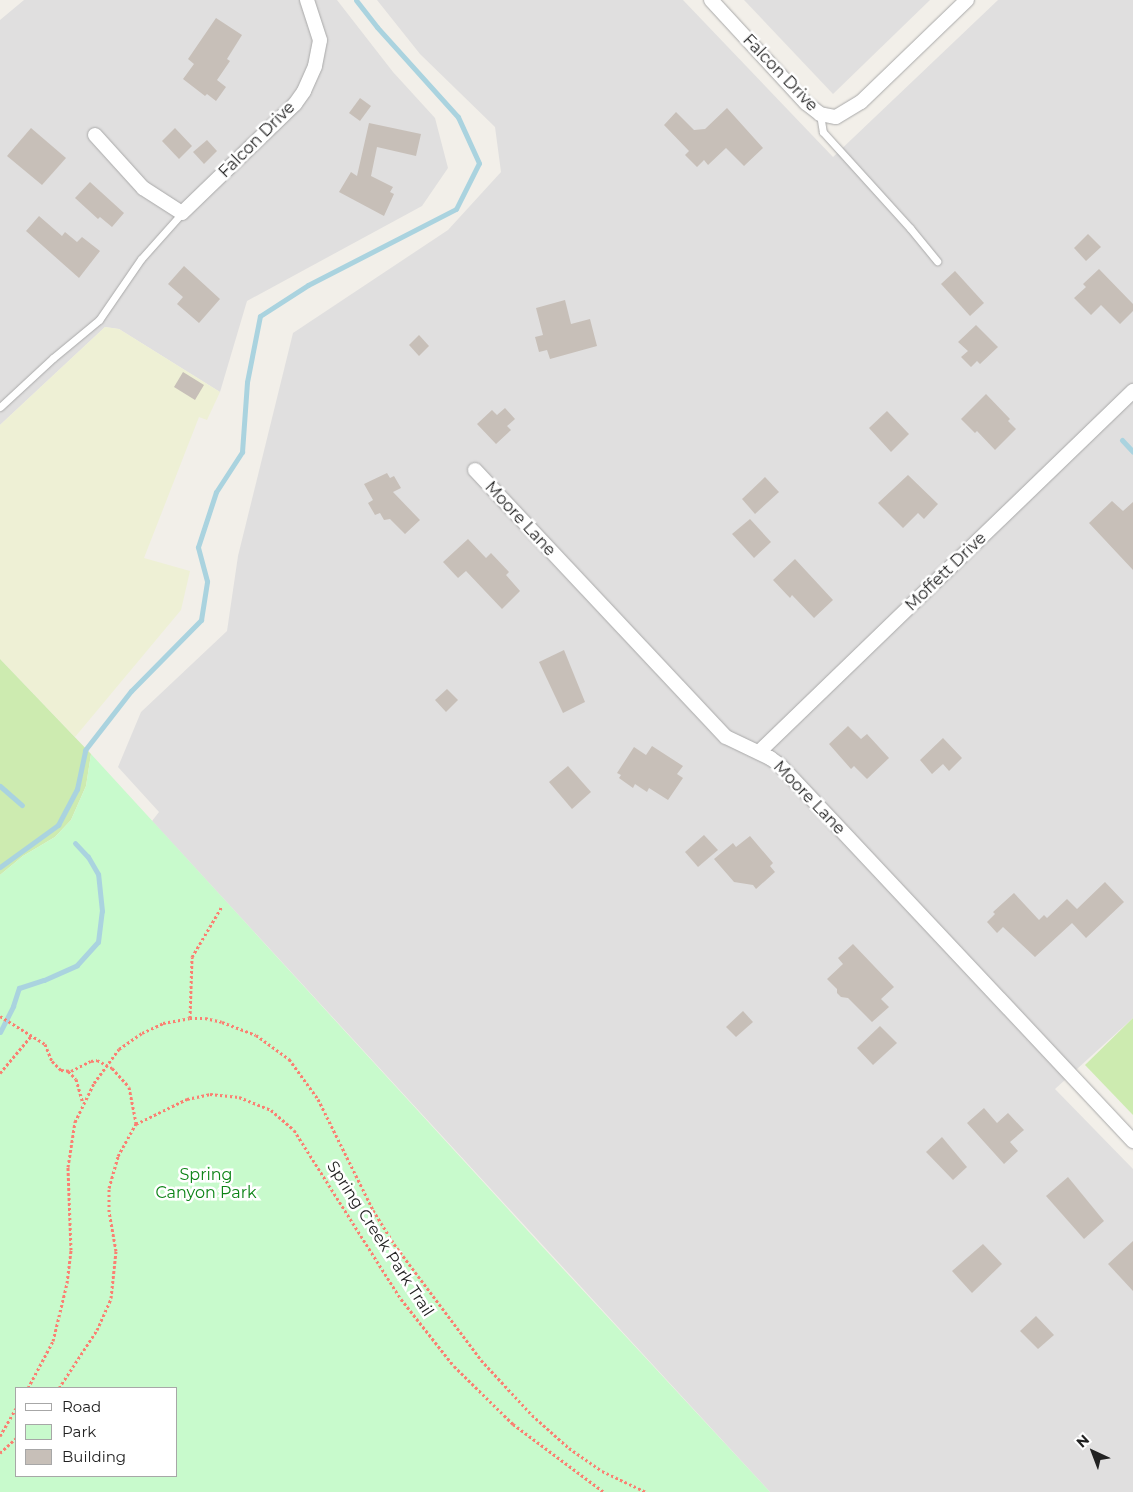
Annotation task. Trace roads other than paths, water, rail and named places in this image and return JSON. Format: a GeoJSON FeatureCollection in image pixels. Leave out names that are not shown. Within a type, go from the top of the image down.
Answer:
{"type":"FeatureCollection","features":[{"type":"Feature","properties":{"kind":"street","name":"Falcon Drive"},"geometry":{"type":"LineString","coordinates":[[182,213],[295,104],[304,92],[315,66],[320,40],[307,0]]}},
{"type":"Feature","properties":{"kind":"street","name":"Falcon Drive"},"geometry":{"type":"LineString","coordinates":[[711,0],[806,102],[820,114],[836,117],[851,110],[967,0]]}},
{"type":"Feature","properties":{"kind":"street"},"geometry":{"type":"LineString","coordinates":[[95,135],[143,188],[182,213]]}},
{"type":"Feature","properties":{"kind":"street","name":"Moffett Drive"},"geometry":{"type":"LineString","coordinates":[[759,752],[1133,391]]}},
{"type":"Feature","properties":{"kind":"street","name":"Moore Lane"},"geometry":{"type":"LineString","coordinates":[[475,470],[726,737],[770,758],[787,772],[1133,1141]]}},
{"type":"Feature","properties":{"kind":"lane"},"geometry":{"type":"LineString","coordinates":[[820,114],[823,132],[910,228],[937,261]]}},
{"type":"Feature","properties":{"kind":"lane"},"geometry":{"type":"LineString","coordinates":[[0,407],[52,358],[99,320],[141,259],[182,213]]}},
{"type":"Feature","properties":{"kind":"waterway"},"geometry":{"type":"LineString","coordinates":[[0,867],[58,825],[77,789],[85,750],[131,691],[201,620],[207,581],[198,547],[216,492],[242,452],[247,382],[260,316],[308,285],[456,209],[479,163],[458,117],[377,27],[356,0]]}},
{"type":"Feature","properties":{"kind":"waterway"},"geometry":{"type":"LineString","coordinates":[[1122,440],[1133,452]]}},
{"type":"Feature","properties":{"kind":"waterway"},"geometry":{"type":"LineString","coordinates":[[0,786],[22,805]]}},
{"type":"Feature","properties":{"kind":"waterway"},"geometry":{"type":"LineString","coordinates":[[0,1032],[13,1006],[19,988],[44,980],[77,965],[98,942],[102,911],[98,874],[88,857],[75,843]]}},
{"type":"Feature","properties":{"kind":"park label","name":"Spring Canyon Park"},"geometry":{"type":"Point","coordinates":[206,1184]}}]}
